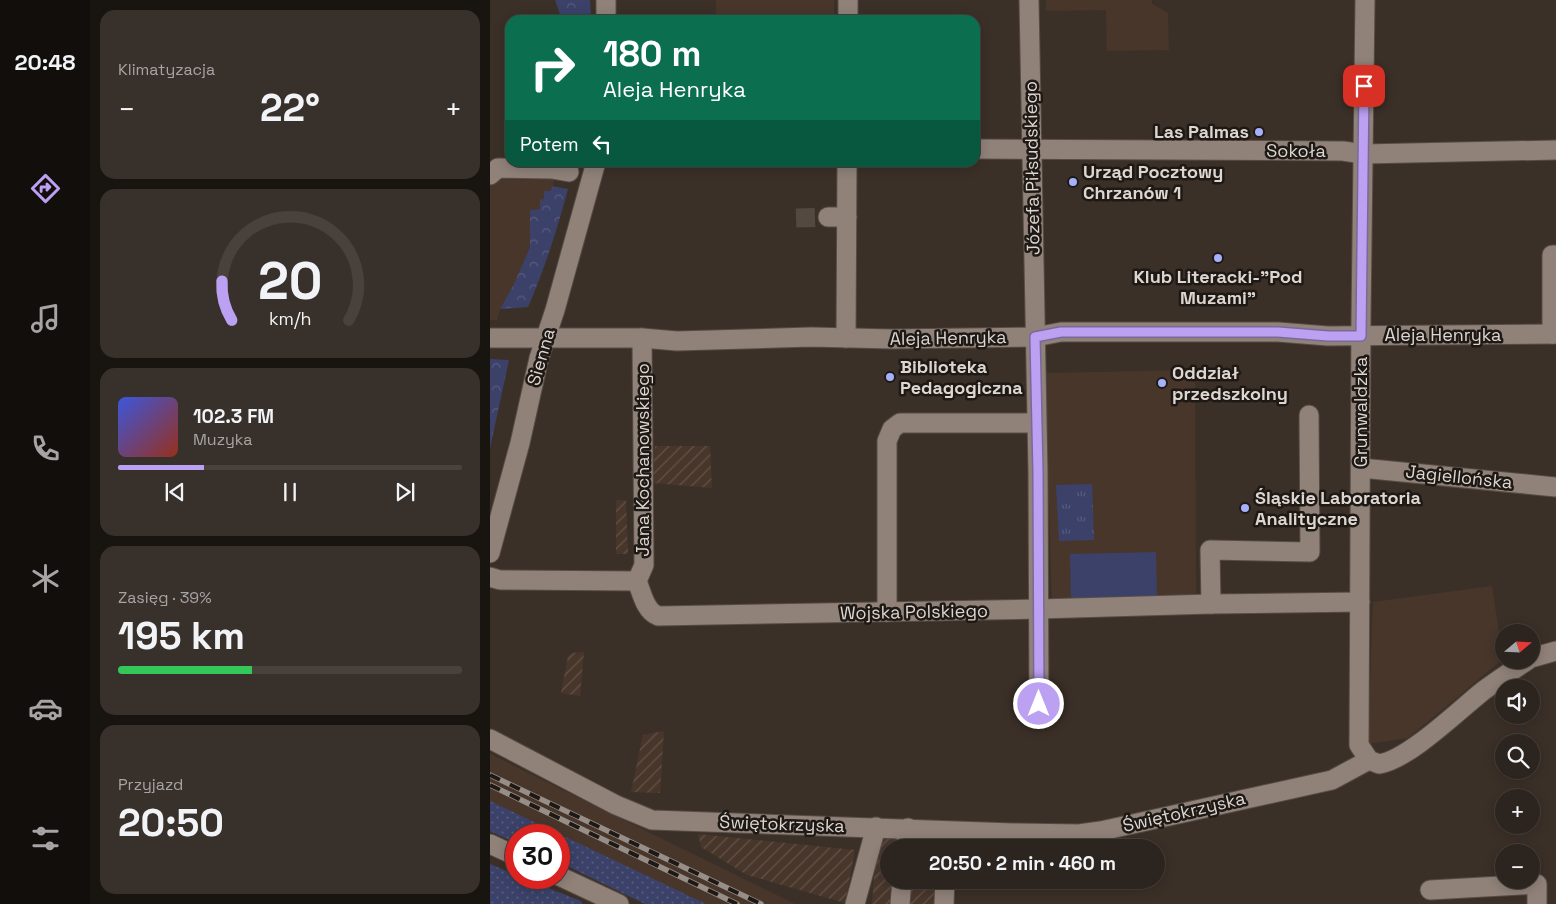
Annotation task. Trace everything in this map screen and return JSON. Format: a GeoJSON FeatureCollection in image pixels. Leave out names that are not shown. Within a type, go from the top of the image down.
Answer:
{"type":"FeatureCollection","features":[{"type":"Feature","properties":{"kind":"street"},"geometry":{"type":"LineString","coordinates":[[606,0],[606,15]]}},
{"type":"Feature","properties":{"kind":"street"},"geometry":{"type":"LineString","coordinates":[[848,0],[848,15]]}},
{"type":"Feature","properties":{"kind":"street","name":"Józefa Piłsudskiego"},"geometry":{"type":"LineString","coordinates":[[1029,0],[1039,704]]}},
{"type":"Feature","properties":{"kind":"street","name":"Grunwaldzka"},"geometry":{"type":"LineString","coordinates":[[1365,0],[1359,745],[1369,760]]}},
{"type":"Feature","properties":{"kind":"street","name":"Sokoła"},"geometry":{"type":"LineString","coordinates":[[980,150],[1343,151],[1363,154],[1556,150]]}},
{"type":"Feature","properties":{"kind":"street","name":"Sienna"},"geometry":{"type":"LineString","coordinates":[[490,553],[520,443],[539,358],[595,167]]}},
{"type":"Feature","properties":{"kind":"street"},"geometry":{"type":"LineString","coordinates":[[846,338],[848,167]]}},
{"type":"Feature","properties":{"kind":"street"},"geometry":{"type":"LineString","coordinates":[[490,175],[498,168],[552,169],[569,172]]}},
{"type":"Feature","properties":{"kind":"street"},"geometry":{"type":"LineString","coordinates":[[828,217],[847,217]]}},
{"type":"Feature","properties":{"kind":"street"},"geometry":{"type":"LineString","coordinates":[[1554,334],[1552,256],[1556,255]]}},
{"type":"Feature","properties":{"kind":"street","name":"Aleja Henryka"},"geometry":{"type":"LineString","coordinates":[[490,338],[642,338],[677,341],[811,337],[892,339],[1035,337],[1061,332],[1278,332],[1328,336],[1554,334]]}},
{"type":"Feature","properties":{"kind":"street","name":"Jana Kochanowskiego"},"geometry":{"type":"LineString","coordinates":[[637,582],[644,565],[642,338]]}},
{"type":"Feature","properties":{"kind":"street"},"geometry":{"type":"LineString","coordinates":[[1211,604],[1210,550],[1310,552],[1309,415]]}},
{"type":"Feature","properties":{"kind":"street"},"geometry":{"type":"LineString","coordinates":[[887,612],[887,441],[892,429],[900,423],[1036,422]]}},
{"type":"Feature","properties":{"kind":"street","name":"Jagiellońska"},"geometry":{"type":"LineString","coordinates":[[1361,468],[1556,487]]}},
{"type":"Feature","properties":{"kind":"street"},"geometry":{"type":"LineString","coordinates":[[490,577],[500,580],[637,582]]}},
{"type":"Feature","properties":{"kind":"street","name":"Wojska Polskiego"},"geometry":{"type":"LineString","coordinates":[[637,582],[648,607],[653,614],[658,616],[1039,610],[1211,604],[1360,602]]}},
{"type":"Feature","properties":{"kind":"street"},"geometry":{"type":"LineString","coordinates":[[1540,655],[1556,651]]}},
{"type":"Feature","properties":{"kind":"street","name":"Świętokrzyska"},"geometry":{"type":"LineString","coordinates":[[490,739],[616,805],[652,820],[908,828],[946,839],[1079,834],[1101,831],[1332,780],[1369,760],[1379,764],[1400,755],[1514,669]]}},
{"type":"Feature","properties":{"kind":"street"},"geometry":{"type":"LineString","coordinates":[[855,904],[876,827]]}},
{"type":"Feature","properties":{"kind":"street"},"geometry":{"type":"LineString","coordinates":[[906,839],[908,828]]}},
{"type":"Feature","properties":{"kind":"street"},"geometry":{"type":"LineString","coordinates":[[490,844],[505,851]]}},
{"type":"Feature","properties":{"kind":"street"},"geometry":{"type":"LineString","coordinates":[[570,882],[610,902]]}},
{"type":"Feature","properties":{"kind":"street"},"geometry":{"type":"LineString","coordinates":[[1430,890],[1537,884],[1537,904]]}},
{"type":"Feature","properties":{"kind":"street"},"geometry":{"type":"LineString","coordinates":[[900,904],[901,889]]}},
{"type":"Feature","properties":{"kind":"street"},"geometry":{"type":"LineString","coordinates":[[944,904],[945,889]]}},
{"type":"Feature","properties":{"kind":"shaded area"},"geometry":{"type":"Polygon","coordinates":[[[716,0],[834,0],[834,15],[716,15],[716,0]]]}},
{"type":"Feature","properties":{"kind":"shaded area"},"geometry":{"type":"Polygon","coordinates":[[[1046,0],[1152,0],[1152,4],[1168,13],[1169,50],[1107,51],[1106,10],[1046,11],[1046,0]]]}},
{"type":"Feature","properties":{"kind":"shaded area"},"geometry":{"type":"Polygon","coordinates":[[[505,159],[505,167],[556,167],[552,191],[544,200],[540,209],[530,247],[514,285],[500,309],[497,320],[490,320],[490,162],[505,159]]]}},
{"type":"Feature","properties":{"kind":"shaded area"},"geometry":{"type":"Polygon","coordinates":[[[1195,370],[1196,602],[1052,606],[1046,373],[1195,370]]]}},
{"type":"Feature","properties":{"kind":"shaded area"},"geometry":{"type":"Polygon","coordinates":[[[655,446],[710,446],[712,488],[652,483],[655,446]]]}},
{"type":"Feature","properties":{"kind":"shaded area"},"geometry":{"type":"Polygon","coordinates":[[[616,500],[626,500],[628,554],[616,554],[616,500]]]}},
{"type":"Feature","properties":{"kind":"shaded area"},"geometry":{"type":"Polygon","coordinates":[[[1492,586],[1498,624],[1495,624],[1495,666],[1408,738],[1368,744],[1373,602],[1492,586]]]}},
{"type":"Feature","properties":{"kind":"shaded area"},"geometry":{"type":"Polygon","coordinates":[[[584,652],[580,696],[561,693],[568,656],[572,653],[584,652]]]}},
{"type":"Feature","properties":{"kind":"shaded area"},"geometry":{"type":"Polygon","coordinates":[[[664,731],[660,793],[631,792],[643,735],[664,731]]]}},
{"type":"Feature","properties":{"kind":"shaded area"},"geometry":{"type":"Polygon","coordinates":[[[490,754],[795,904],[645,904],[570,867],[570,824],[505,824],[505,838],[490,831],[490,754]]]}},
{"type":"Feature","properties":{"kind":"shaded area"},"geometry":{"type":"Polygon","coordinates":[[[698,834],[855,850],[845,903],[747,875],[701,847],[698,834]]]}},
{"type":"Feature","properties":{"kind":"shaded area"},"geometry":{"type":"Polygon","coordinates":[[[877,837],[915,839],[880,839],[880,889],[951,889],[950,904],[872,904],[877,837]]]}},
{"type":"Feature","properties":{"kind":"green space"},"geometry":{"type":"Polygon","coordinates":[[[555,0],[590,0],[591,15],[560,15],[555,0]]]}},
{"type":"Feature","properties":{"kind":"green space"},"geometry":{"type":"Polygon","coordinates":[[[552,186],[568,189],[550,249],[528,307],[500,309],[514,284],[530,247],[530,210],[540,209],[540,200],[544,199],[544,191],[551,191],[552,186]]]}},
{"type":"Feature","properties":{"kind":"green space"},"geometry":{"type":"Polygon","coordinates":[[[490,359],[509,360],[490,448],[490,359]]]}},
{"type":"Feature","properties":{"kind":"green space"},"geometry":{"type":"Polygon","coordinates":[[[1092,484],[1094,540],[1059,541],[1056,485],[1092,484]]]}},
{"type":"Feature","properties":{"kind":"green space"},"geometry":{"type":"Polygon","coordinates":[[[1156,552],[1157,602],[1071,604],[1070,554],[1156,552]]]}},
{"type":"Feature","properties":{"kind":"green space"},"geometry":{"type":"Polygon","coordinates":[[[490,801],[538,824],[505,824],[505,838],[490,831],[490,801]]]}},
{"type":"Feature","properties":{"kind":"green space"},"geometry":{"type":"Polygon","coordinates":[[[570,839],[706,904],[645,904],[570,867],[570,839]]]}},
{"type":"Feature","properties":{"kind":"green space"},"geometry":{"type":"Polygon","coordinates":[[[490,864],[505,870],[505,889],[551,889],[581,901],[582,904],[490,904],[490,864]]]}},
{"type":"Feature","properties":{"kind":"tunnel"},"geometry":{"type":"LineString","coordinates":[[796,218],[828,217]]}},
{"type":"Feature","properties":{"kind":"railway"},"geometry":{"type":"LineString","coordinates":[[490,775],[761,904]]}},
{"type":"Feature","properties":{"kind":"railway"},"geometry":{"type":"LineString","coordinates":[[490,785],[737,904]]}},
{"type":"Feature","properties":{"kind":"place","name":"Las Palmas"},"geometry":{"type":"Point","coordinates":[1259,132]}},
{"type":"Feature","properties":{"kind":"place","name":"Urząd Pocztowy Chrzanów 1"},"geometry":{"type":"Point","coordinates":[1073,182]}},
{"type":"Feature","properties":{"kind":"place","name":"Klub Literacki-\"Pod Muzami\""},"geometry":{"type":"Point","coordinates":[1218,258]}},
{"type":"Feature","properties":{"kind":"place","name":"Biblioteka Pedagogiczna"},"geometry":{"type":"Point","coordinates":[890,377]}},
{"type":"Feature","properties":{"kind":"place","name":"Oddział przedszkolny"},"geometry":{"type":"Point","coordinates":[1162,383]}},
{"type":"Feature","properties":{"kind":"place","name":"Śląskie Laboratoria Analityczne"},"geometry":{"type":"Point","coordinates":[1245,508]}},
{"type":"Feature","properties":{"kind":"route"},"geometry":{"type":"LineString","coordinates":[[1039,704],[1038,472],[1035,337],[1061,332],[1278,332],[1328,336],[1361,336],[1364,86]]}}]}
